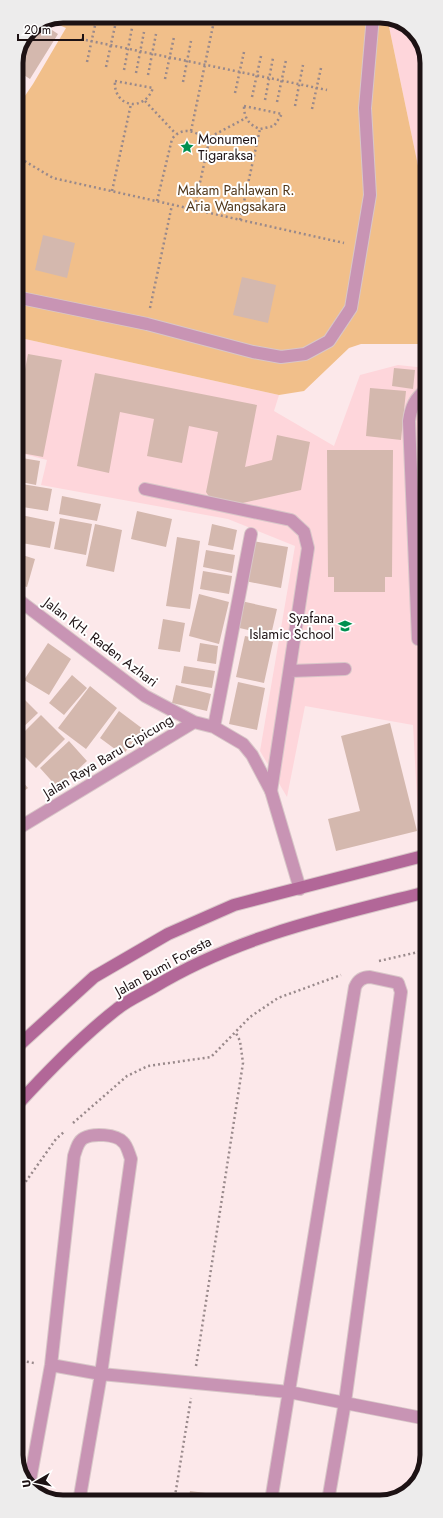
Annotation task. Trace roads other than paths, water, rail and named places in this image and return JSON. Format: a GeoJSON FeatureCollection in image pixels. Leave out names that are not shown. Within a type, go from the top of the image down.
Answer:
{"type":"FeatureCollection","features":[{"type":"Feature","properties":{"kind":"main road","name":"Jalan Bumi Foresta"},"geometry":{"type":"LineString","coordinates":[[23,1042],[94,977],[168,934],[234,905],[420,857]]}},
{"type":"Feature","properties":{"kind":"main road","name":"Jalan Bumi Foresta"},"geometry":{"type":"LineString","coordinates":[[23,1099],[42,1078],[118,1008],[185,968],[225,950],[311,921],[420,894]]}},
{"type":"Feature","properties":{"kind":"street"},"geometry":{"type":"LineString","coordinates":[[23,298],[147,324],[253,352],[281,357],[305,354],[328,341],[351,308],[370,195],[365,108],[372,23]]}},
{"type":"Feature","properties":{"kind":"street"},"geometry":{"type":"LineString","coordinates":[[418,639],[409,421],[411,407],[420,394]]}},
{"type":"Feature","properties":{"kind":"street"},"geometry":{"type":"LineString","coordinates":[[145,489],[291,520],[304,532],[308,548],[270,791]]}},
{"type":"Feature","properties":{"kind":"street"},"geometry":{"type":"LineString","coordinates":[[214,727],[251,534]]}},
{"type":"Feature","properties":{"kind":"street","name":"Jalan KH. Raden Azhari"},"geometry":{"type":"LineString","coordinates":[[23,603],[144,696],[194,722],[214,727],[243,744],[252,755],[270,791],[300,889]]}},
{"type":"Feature","properties":{"kind":"street"},"geometry":{"type":"LineString","coordinates":[[290,670],[345,669]]}},
{"type":"Feature","properties":{"kind":"street","name":"Jalan Raya Baru Cipicung"},"geometry":{"type":"LineString","coordinates":[[23,825],[194,722]]}},
{"type":"Feature","properties":{"kind":"street"},"geometry":{"type":"LineString","coordinates":[[272,1495],[355,987],[357,982],[366,977],[379,978],[398,983],[401,992],[345,1402],[329,1495]]}},
{"type":"Feature","properties":{"kind":"street"},"geometry":{"type":"LineString","coordinates":[[30,1478],[51,1365],[74,1156],[77,1146],[84,1138],[100,1135],[112,1136],[124,1142],[131,1159],[101,1374],[79,1495]]}},
{"type":"Feature","properties":{"kind":"street"},"geometry":{"type":"LineString","coordinates":[[51,1365],[101,1374],[290,1392],[420,1418]]}},
{"type":"Feature","properties":{"kind":"place","name":"Monumen Tigaraksa"},"geometry":{"type":"Point","coordinates":[187,147]}},
{"type":"Feature","properties":{"kind":"place","name":"Syafana Islamic School"},"geometry":{"type":"Point","coordinates":[345,626]}},
{"type":"Feature","properties":{"kind":"park label","name":"Makam Pahlawan R. Aria Wangsakara"},"geometry":{"type":"Point","coordinates":[236,198]}}]}
